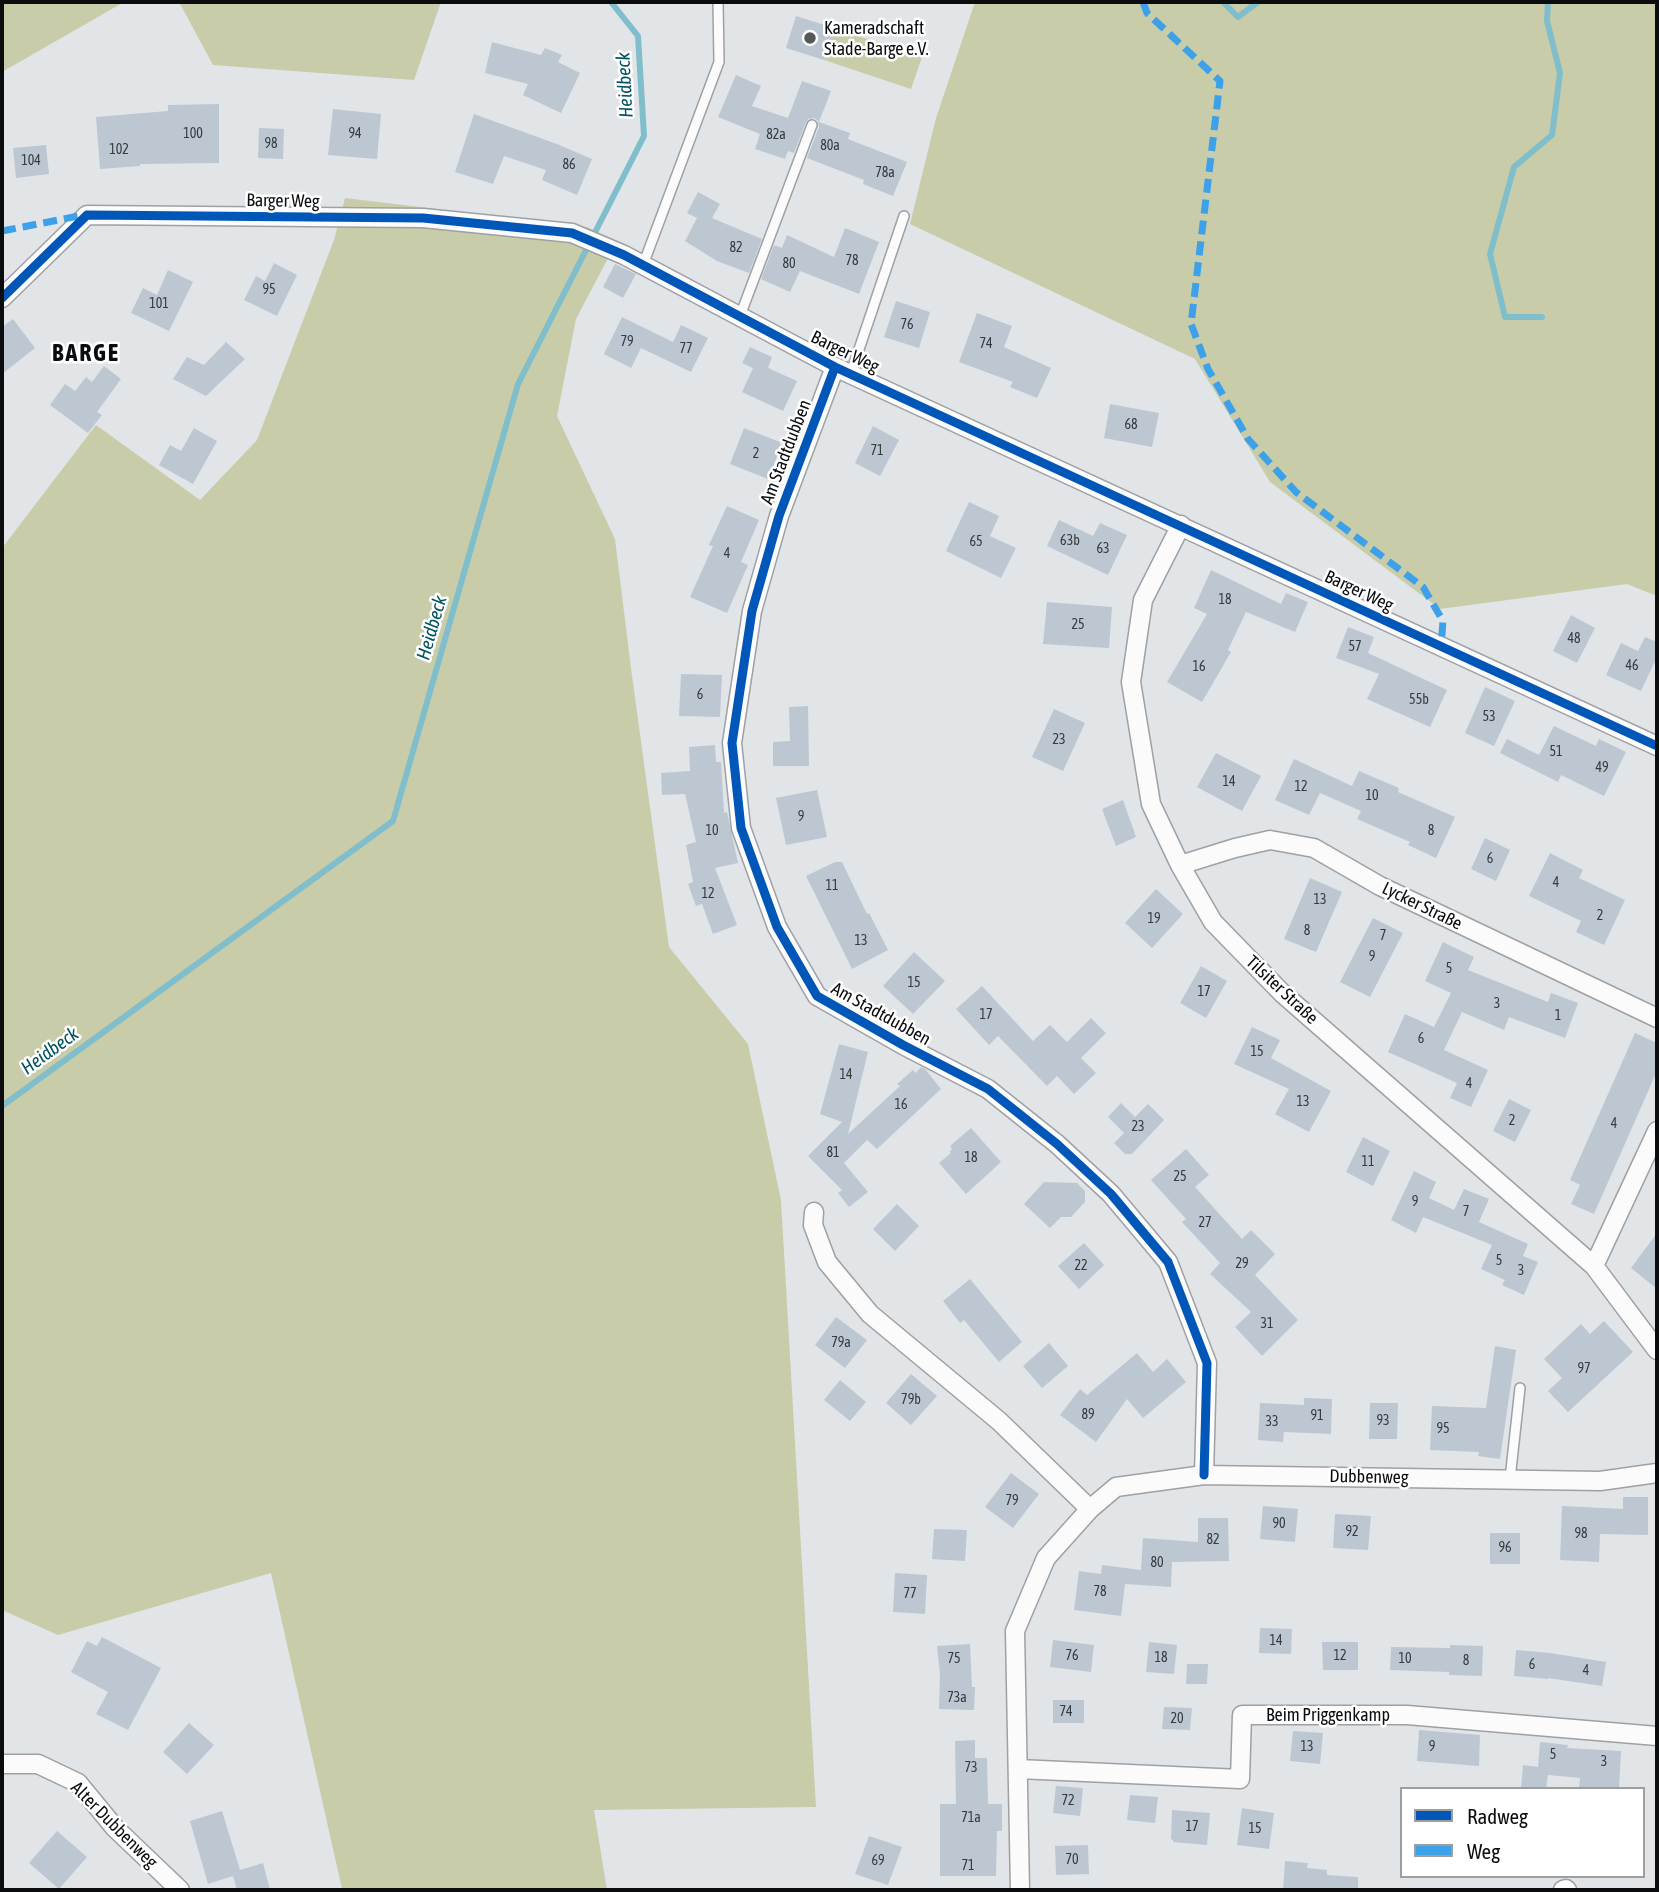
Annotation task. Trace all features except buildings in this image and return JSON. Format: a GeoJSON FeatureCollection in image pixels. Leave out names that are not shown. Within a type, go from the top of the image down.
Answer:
{"type":"FeatureCollection","features":[{"type":"Feature","properties":{"kind":"street","name":"Barger Weg"},"geometry":{"type":"LineString","coordinates":[[2,298],[87,215],[423,218],[572,233],[624,255],[843,370],[1657,746]]}},
{"type":"Feature","properties":{"kind":"street","name":"Am Stadtdubben"},"geometry":{"type":"LineString","coordinates":[[843,370],[779,516],[752,611],[732,743],[741,828],[777,927],[817,996],[988,1089],[1057,1144],[1111,1194],[1167,1262],[1207,1363],[1204,1475]]}},
{"type":"Feature","properties":{"kind":"street","name":"Tilsiter Straße"},"geometry":{"type":"LineString","coordinates":[[1181,525],[1143,600],[1131,682],[1151,804],[1180,865],[1213,922],[1282,993],[1594,1266],[1657,1349]]}},
{"type":"Feature","properties":{"kind":"street","name":"Lycker Straße"},"geometry":{"type":"LineString","coordinates":[[1180,865],[1270,840],[1314,848],[1380,886],[1657,1018]]}},
{"type":"Feature","properties":{"kind":"street"},"geometry":{"type":"LineString","coordinates":[[1594,1266],[1657,1131]]}},
{"type":"Feature","properties":{"kind":"street"},"geometry":{"type":"LineString","coordinates":[[814,1212],[813,1225],[827,1262],[870,1314],[999,1421],[1090,1509]]}},
{"type":"Feature","properties":{"kind":"street","name":"Dubbenweg"},"geometry":{"type":"LineString","coordinates":[[1020,1890],[1014,1631],[1046,1558],[1090,1509],[1116,1487],[1204,1475],[1600,1481],[1657,1474]]}},
{"type":"Feature","properties":{"kind":"street","name":"Beim Priggenkamp"},"geometry":{"type":"LineString","coordinates":[[1018,1769],[1240,1779],[1242,1715],[1407,1715],[1657,1736]]}},
{"type":"Feature","properties":{"kind":"street","name":"Alter Dubbenweg"},"geometry":{"type":"LineString","coordinates":[[2,1764],[37,1764],[78,1783],[115,1828],[180,1890]]}},
{"type":"Feature","properties":{"kind":"lane"},"geometry":{"type":"LineString","coordinates":[[643,265],[719,62],[718,2]]}},
{"type":"Feature","properties":{"kind":"lane"},"geometry":{"type":"LineString","coordinates":[[740,316],[812,125]]}},
{"type":"Feature","properties":{"kind":"lane"},"geometry":{"type":"LineString","coordinates":[[843,370],[904,216]]}},
{"type":"Feature","properties":{"kind":"lane"},"geometry":{"type":"LineString","coordinates":[[1510,1479],[1520,1388]]}},
{"type":"Feature","properties":{"kind":"green space"},"geometry":{"type":"Polygon","coordinates":[[[2,2],[124,2],[2,72],[2,2]]]}},
{"type":"Feature","properties":{"kind":"green space"},"geometry":{"type":"Polygon","coordinates":[[[179,2],[441,2],[414,80],[213,65],[179,2]]]}},
{"type":"Feature","properties":{"kind":"green space"},"geometry":{"type":"Polygon","coordinates":[[[975,2],[1657,2],[1657,596],[1627,584],[1440,609],[1270,482],[1195,359],[910,224],[936,118],[975,2]]]}},
{"type":"Feature","properties":{"kind":"green space"},"geometry":{"type":"Polygon","coordinates":[[[834,28],[922,57],[911,89],[824,60],[834,28]]]}},
{"type":"Feature","properties":{"kind":"green space"},"geometry":{"type":"Polygon","coordinates":[[[345,198],[587,227],[617,241],[576,319],[557,416],[615,539],[669,947],[748,1044],[781,1200],[816,1807],[594,1810],[607,1890],[341,1890],[271,1573],[58,1635],[2,1610],[2,548],[96,425],[200,500],[257,440],[334,240],[345,198]]]}},
{"type":"Feature","properties":{"kind":"waterway","name":"Heidbeck"},"geometry":{"type":"LineString","coordinates":[[2,1106],[393,821],[518,384],[644,136],[638,36],[611,2]]}},
{"type":"Feature","properties":{"kind":"waterway"},"geometry":{"type":"LineString","coordinates":[[1223,2],[1238,17],[1258,2]]}},
{"type":"Feature","properties":{"kind":"waterway"},"geometry":{"type":"LineString","coordinates":[[1542,317],[1505,317],[1490,254],[1514,167],[1552,135],[1560,73],[1547,21],[1548,2]]}},
{"type":"Feature","properties":{"kind":"marked path"},"geometry":{"type":"LineString","coordinates":[[1143,2],[1147,13],[1220,81],[1191,324],[1208,369],[1248,439],[1296,492],[1423,587],[1443,621],[1441,647]]}},
{"type":"Feature","properties":{"kind":"marked path"},"geometry":{"type":"LineString","coordinates":[[2,231],[84,215]]}},
{"type":"Feature","properties":{"kind":"cycle path"},"geometry":{"type":"LineString","coordinates":[[2,298],[87,215],[423,218],[572,233],[624,255],[835,367],[1657,746]]}},
{"type":"Feature","properties":{"kind":"cycle path"},"geometry":{"type":"LineString","coordinates":[[835,367],[779,516],[752,611],[732,743],[741,828],[777,927],[817,996],[988,1089],[1057,1144],[1111,1194],[1168,1262],[1207,1363],[1204,1475]]}},
{"type":"Feature","properties":{"kind":"place","name":"Kameradschaft Stade-Barge e.V."},"geometry":{"type":"Point","coordinates":[810,38]}},
{"type":"Feature","properties":{"kind":"district","name":"BARGE"},"geometry":{"type":"Point","coordinates":[86,353]}}]}
